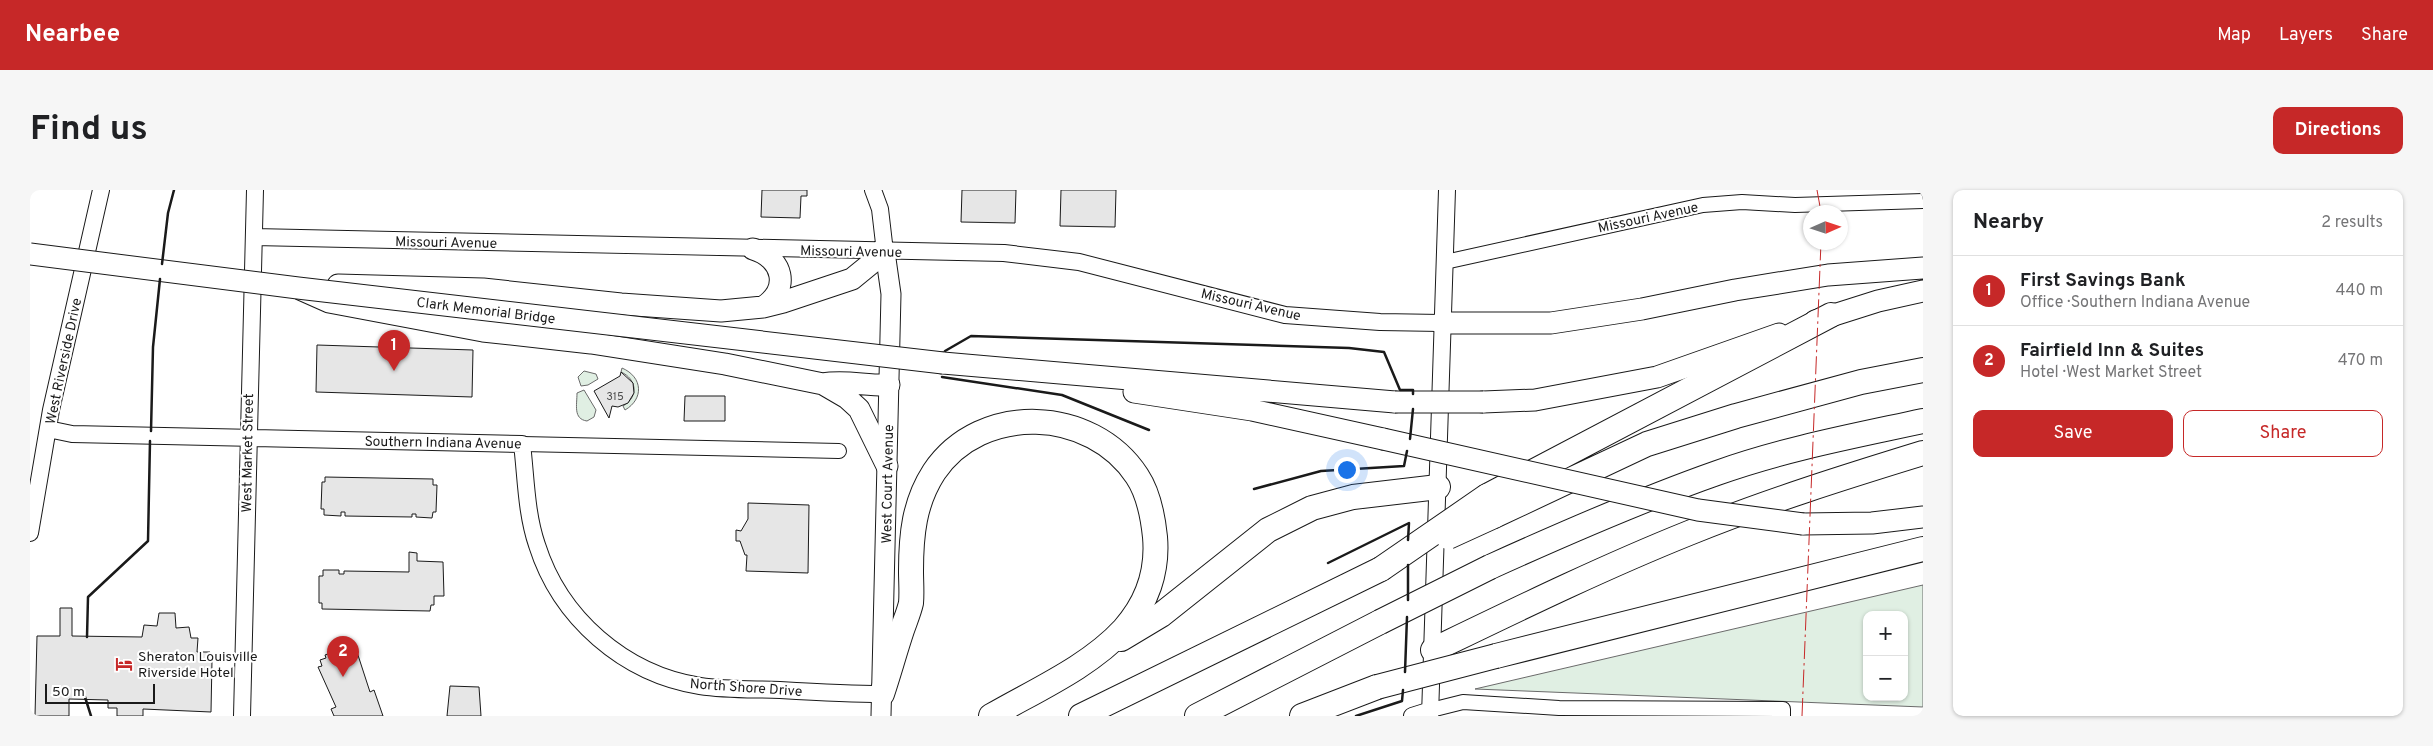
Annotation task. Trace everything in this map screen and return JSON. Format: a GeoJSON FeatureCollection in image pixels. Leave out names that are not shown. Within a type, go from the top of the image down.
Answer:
{"type":"FeatureCollection","features":[{"type":"Feature","properties":{"kind":"highway"},"geometry":{"type":"LineString","coordinates":[[1081,716],[1381,569],[1831,315]]}},
{"type":"Feature","properties":{"kind":"highway"},"geometry":{"type":"LineString","coordinates":[[1490,506],[1647,444],[1755,411],[1861,382],[1923,370]]}},
{"type":"Feature","properties":{"kind":"highway"},"geometry":{"type":"LineString","coordinates":[[881,705],[911,604],[913,526],[923,491],[946,458],[968,439],[994,426],[1020,421],[1046,421],[1075,429],[1098,439],[1113,450],[1138,476],[1147,497],[1154,526],[1156,550],[1153,576],[1141,606],[1124,628],[1101,650],[1064,674]]}},
{"type":"Feature","properties":{"kind":"highway"},"geometry":{"type":"LineString","coordinates":[[1197,716],[1490,567],[1612,512],[1719,472],[1816,444],[1923,421]]}},
{"type":"Feature","properties":{"kind":"highway"},"geometry":{"type":"LineString","coordinates":[[1433,650],[1585,577],[1690,532],[1842,478],[1923,453]]}},
{"type":"Feature","properties":{"kind":"highway"},"geometry":{"type":"LineString","coordinates":[[991,716],[1161,615],[1268,530],[1312,508],[1353,497],[1438,487]]}},
{"type":"Feature","properties":{"kind":"highway"},"geometry":{"type":"LineString","coordinates":[[1302,716],[1377,687],[1923,549]]}},
{"type":"Feature","properties":{"kind":"main road"},"geometry":{"type":"LineString","coordinates":[[753,249],[771,258],[780,276],[780,284],[774,298],[763,307]]}},
{"type":"Feature","properties":{"kind":"main road"},"geometry":{"type":"LineString","coordinates":[[298,288],[350,284],[421,289],[483,289],[721,311],[763,307],[783,302],[852,278],[885,252]]}},
{"type":"Feature","properties":{"kind":"main road","name":"West Court Avenue"},"geometry":{"type":"LineString","coordinates":[[881,705],[891,294],[885,252]]}},
{"type":"Feature","properties":{"kind":"main road","name":"Clark Memorial Bridge"},"geometry":{"type":"LineString","coordinates":[[30,254],[298,288],[943,363]]}},
{"type":"Feature","properties":{"kind":"main road"},"geometry":{"type":"LineString","coordinates":[[1441,323],[1551,322],[1642,309],[1734,290],[1828,275],[1923,268]]}},
{"type":"Feature","properties":{"kind":"main road"},"geometry":{"type":"LineString","coordinates":[[298,288],[329,302],[483,331],[591,343],[687,358],[823,384],[837,382],[862,386],[889,385]]}},
{"type":"Feature","properties":{"kind":"main road"},"geometry":{"type":"LineString","coordinates":[[943,363],[1395,402],[1535,400],[1657,376],[1831,315],[1878,301],[1923,291]]}},
{"type":"Feature","properties":{"kind":"main road"},"geometry":{"type":"LineString","coordinates":[[943,363],[1252,410],[1698,510],[1803,524],[1872,523],[1923,517]]}},
{"type":"Feature","properties":{"kind":"main road"},"geometry":{"type":"LineString","coordinates":[[823,384],[847,398],[859,409],[887,466]]}},
{"type":"Feature","properties":{"kind":"street","name":"West Riverside Drive"},"geometry":{"type":"LineString","coordinates":[[30,533],[48,429],[101,190]]}},
{"type":"Feature","properties":{"kind":"street","name":"West Market Street"},"geometry":{"type":"LineString","coordinates":[[242,716],[247,438],[255,190]]}},
{"type":"Feature","properties":{"kind":"street"},"geometry":{"type":"LineString","coordinates":[[873,190],[880,209],[885,252]]}},
{"type":"Feature","properties":{"kind":"street"},"geometry":{"type":"LineString","coordinates":[[1430,713],[1438,487],[1441,323],[1447,190]]}},
{"type":"Feature","properties":{"kind":"street","name":"Missouri Avenue"},"geometry":{"type":"LineString","coordinates":[[1444,262],[1703,205],[1742,202],[1795,205],[1923,201]]}},
{"type":"Feature","properties":{"kind":"street","name":"Missouri Avenue"},"geometry":{"type":"LineString","coordinates":[[254,237],[885,252],[1004,253],[1079,262],[1285,315],[1380,322],[1441,323]]}},
{"type":"Feature","properties":{"kind":"street","name":"Southern Indiana Avenue"},"geometry":{"type":"LineString","coordinates":[[48,429],[72,434],[840,452]]}},
{"type":"Feature","properties":{"kind":"street","name":"North Shore Drive"},"geometry":{"type":"LineString","coordinates":[[522,444],[532,527],[543,563],[551,580],[572,611],[612,650],[654,673],[699,686],[881,705]]}},
{"type":"Feature","properties":{"kind":"street"},"geometry":{"type":"LineString","coordinates":[[1412,716],[1430,713],[1463,702],[1559,708],[1783,712]]}},
{"type":"Feature","properties":{"kind":"green space"},"geometry":{"type":"Polygon","coordinates":[[[622,368],[634,377],[638,388],[636,400],[625,410],[623,406],[632,398],[634,388],[630,379],[621,372],[622,368]]]}},
{"type":"Feature","properties":{"kind":"green space"},"geometry":{"type":"Polygon","coordinates":[[[584,371],[596,374],[598,379],[588,385],[581,386],[578,377],[584,371]]]}},
{"type":"Feature","properties":{"kind":"green space"},"geometry":{"type":"Polygon","coordinates":[[[584,390],[596,410],[594,417],[587,421],[580,417],[577,411],[577,393],[584,390]]]}},
{"type":"Feature","properties":{"kind":"green space"},"geometry":{"type":"Polygon","coordinates":[[[1923,585],[1923,707],[1475,689],[1923,585]]]}},
{"type":"Feature","properties":{"kind":"building"},"geometry":{"type":"Polygon","coordinates":[[[762,190],[807,190],[807,196],[801,196],[800,218],[761,217],[762,190]]]}},
{"type":"Feature","properties":{"kind":"building"},"geometry":{"type":"Polygon","coordinates":[[[962,190],[1016,190],[1015,223],[961,222],[962,190]]]}},
{"type":"Feature","properties":{"kind":"building"},"geometry":{"type":"Polygon","coordinates":[[[1061,190],[1116,190],[1115,227],[1060,226],[1061,190]]]}},
{"type":"Feature","properties":{"kind":"building"},"geometry":{"type":"Polygon","coordinates":[[[317,345],[473,350],[472,397],[316,392],[317,345]]]}},
{"type":"Feature","properties":{"kind":"building"},"geometry":{"type":"Polygon","coordinates":[[[621,372],[633,383],[634,393],[628,403],[618,407],[612,406],[609,418],[594,391],[620,376],[621,372]]]}},
{"type":"Feature","properties":{"kind":"building"},"geometry":{"type":"Polygon","coordinates":[[[685,396],[725,396],[725,421],[684,421],[685,396]]]}},
{"type":"Feature","properties":{"kind":"building"},"geometry":{"type":"Polygon","coordinates":[[[325,477],[433,479],[433,485],[437,485],[436,512],[433,512],[432,518],[416,517],[416,514],[412,514],[412,517],[345,516],[345,512],[341,512],[341,516],[324,515],[324,509],[321,509],[322,482],[325,482],[325,477]]]}},
{"type":"Feature","properties":{"kind":"building"},"geometry":{"type":"Polygon","coordinates":[[[748,503],[809,505],[808,573],[746,571],[747,555],[745,555],[740,541],[736,541],[736,530],[741,531],[748,519],[748,503]]]}},
{"type":"Feature","properties":{"kind":"building"},"geometry":{"type":"Polygon","coordinates":[[[409,552],[417,553],[417,561],[443,562],[444,596],[434,596],[434,605],[431,605],[430,611],[322,609],[322,603],[319,603],[319,576],[323,576],[323,570],[339,570],[339,574],[344,574],[344,571],[409,572],[409,552]]]}},
{"type":"Feature","properties":{"kind":"building","name":"Sheraton Louisville Riverside Hotel"},"geometry":{"type":"Polygon","coordinates":[[[60,608],[72,608],[72,636],[142,637],[144,625],[157,626],[159,613],[175,613],[176,628],[189,627],[191,638],[198,638],[197,652],[210,652],[210,660],[212,660],[211,712],[143,709],[143,716],[117,716],[117,708],[108,708],[108,700],[69,699],[69,716],[35,716],[37,636],[60,636],[60,608]]]}},
{"type":"Feature","properties":{"kind":"building"},"geometry":{"type":"Polygon","coordinates":[[[349,646],[351,651],[356,649],[370,692],[374,690],[383,716],[334,716],[331,709],[336,707],[318,667],[322,666],[320,660],[326,658],[325,655],[349,646]]]}},
{"type":"Feature","properties":{"kind":"building"},"geometry":{"type":"Polygon","coordinates":[[[450,686],[479,687],[481,716],[447,716],[450,686]]]}},
{"type":"Feature","properties":{"kind":"wall"},"geometry":{"type":"LineString","coordinates":[[162,264],[168,213],[174,190]]}},
{"type":"Feature","properties":{"kind":"wall"},"geometry":{"type":"LineString","coordinates":[[151,431],[153,347],[160,279]]}},
{"type":"Feature","properties":{"kind":"wall"},"geometry":{"type":"LineString","coordinates":[[945,351],[971,336],[1349,348],[1384,352],[1400,390],[1413,390],[1413,394]]}},
{"type":"Feature","properties":{"kind":"wall"},"geometry":{"type":"LineString","coordinates":[[942,377],[1062,395],[1149,430]]}},
{"type":"Feature","properties":{"kind":"wall"},"geometry":{"type":"LineString","coordinates":[[1410,439],[1413,409]]}},
{"type":"Feature","properties":{"kind":"wall"},"geometry":{"type":"LineString","coordinates":[[87,637],[88,597],[148,541],[150,441]]}},
{"type":"Feature","properties":{"kind":"wall"},"geometry":{"type":"LineString","coordinates":[[1254,489],[1321,471],[1404,466],[1407,451]]}},
{"type":"Feature","properties":{"kind":"wall"},"geometry":{"type":"LineString","coordinates":[[1328,563],[1409,523],[1408,540]]}},
{"type":"Feature","properties":{"kind":"wall"},"geometry":{"type":"LineString","coordinates":[[1408,565],[1408,600]]}},
{"type":"Feature","properties":{"kind":"wall"},"geometry":{"type":"LineString","coordinates":[[1405,672],[1407,617]]}},
{"type":"Feature","properties":{"kind":"wall"},"geometry":{"type":"LineString","coordinates":[[1356,716],[1402,701],[1403,690]]}},
{"type":"Feature","properties":{"kind":"wall"},"geometry":{"type":"LineString","coordinates":[[85,697],[91,716]]}},
{"type":"Feature","properties":{"kind":"power"},"geometry":{"type":"LineString","coordinates":[[1817,190],[1820,205]]}},
{"type":"Feature","properties":{"kind":"power"},"geometry":{"type":"LineString","coordinates":[[1802,716],[1821,250]]}},
{"type":"Feature","properties":{"kind":"place","name":"First Savings Bank"},"geometry":{"type":"Point","coordinates":[394,371]}},
{"type":"Feature","properties":{"kind":"place","name":"Sheraton Louisville Riverside Hotel"},"geometry":{"type":"Point","coordinates":[124,664]}},
{"type":"Feature","properties":{"kind":"place","name":"Fairfield Inn & Suites"},"geometry":{"type":"Point","coordinates":[343,677]}}]}
